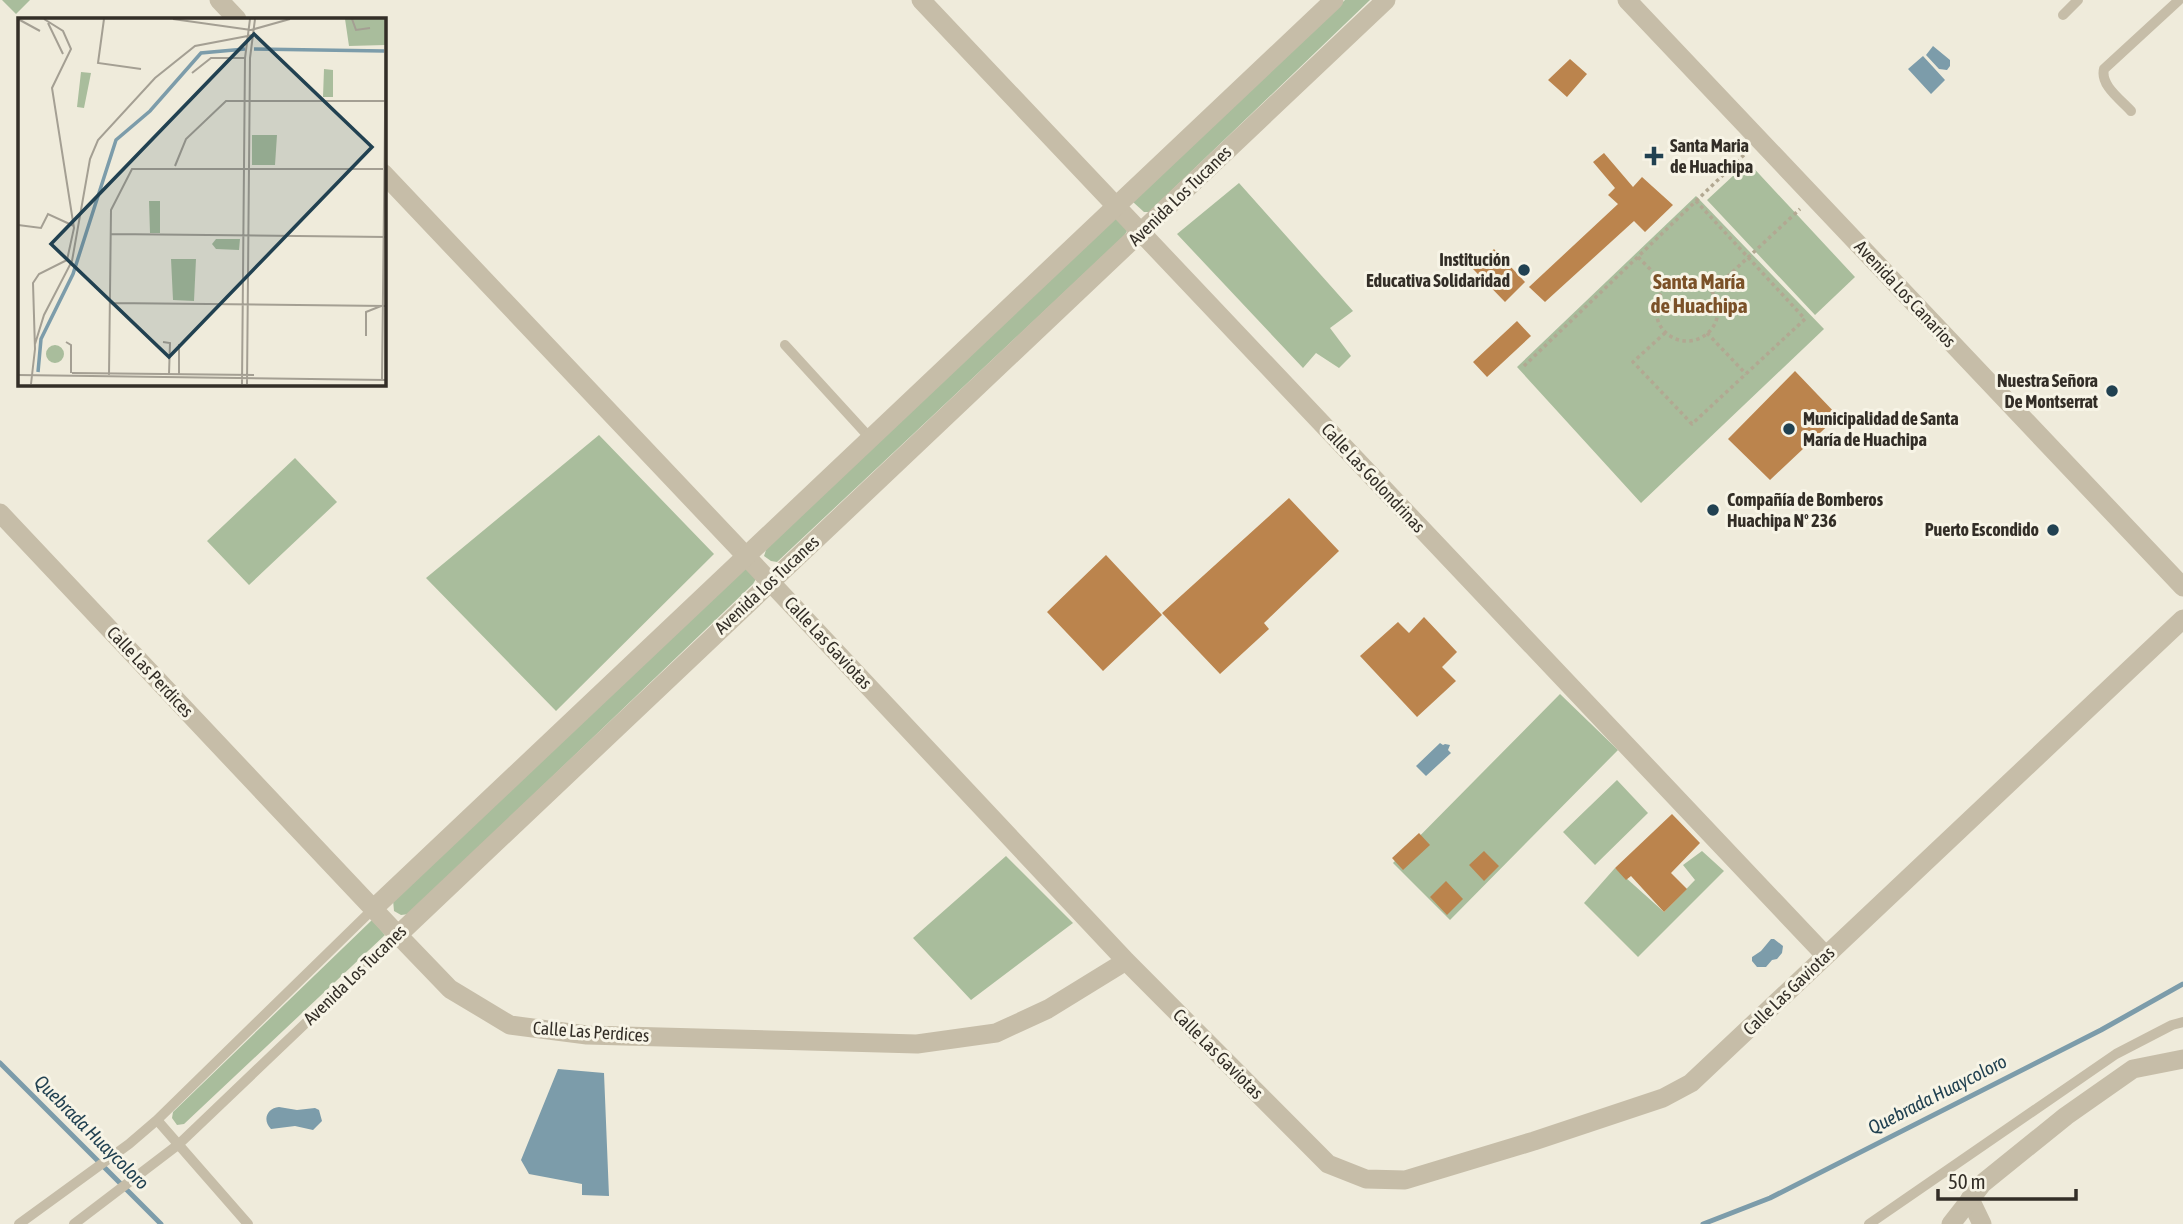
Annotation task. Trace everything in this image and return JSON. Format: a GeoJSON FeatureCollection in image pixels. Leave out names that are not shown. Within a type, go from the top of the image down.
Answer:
{"type":"FeatureCollection","features":[{"type":"Feature","properties":{"kind":"street"},"geometry":{"type":"LineString","coordinates":[[219,0],[236,18]]}},
{"type":"Feature","properties":{"kind":"street","name":"Calle Las Golondrinas"},"geometry":{"type":"LineString","coordinates":[[920,0],[1825,955]]}},
{"type":"Feature","properties":{"kind":"street","name":"Avenida Los Tucanes"},"geometry":{"type":"LineString","coordinates":[[373,909],[1334,0]]}},
{"type":"Feature","properties":{"kind":"street","name":"Avenida Los Tucanes"},"geometry":{"type":"LineString","coordinates":[[398,935],[1385,0]]}},
{"type":"Feature","properties":{"kind":"street","name":"Avenida Los Canarios"},"geometry":{"type":"LineString","coordinates":[[1627,0],[2183,587]]}},
{"type":"Feature","properties":{"kind":"street","name":"Calle Las Gaviotas"},"geometry":{"type":"LineString","coordinates":[[385,175],[1126,961],[1328,1164],[1366,1179],[1405,1180],[1663,1098],[1691,1083],[2183,619]]}},
{"type":"Feature","properties":{"kind":"street","name":"Calle Las Perdices"},"geometry":{"type":"LineString","coordinates":[[0,513],[450,989],[510,1025],[587,1035],[917,1044],[996,1033],[1048,1009],[1126,961]]}},
{"type":"Feature","properties":{"kind":"street"},"geometry":{"type":"LineString","coordinates":[[1951,1224],[1983,1183],[2066,1116],[2133,1069],[2183,1059]]}},
{"type":"Feature","properties":{"kind":"street"},"geometry":{"type":"LineString","coordinates":[[1970,1199],[1982,1224]]}},
{"type":"Feature","properties":{"kind":"lane"},"geometry":{"type":"LineString","coordinates":[[2063,15],[2078,0]]}},
{"type":"Feature","properties":{"kind":"lane"},"geometry":{"type":"LineString","coordinates":[[2131,111],[2105,83],[2102,76],[2104,69],[2179,0]]}},
{"type":"Feature","properties":{"kind":"lane"},"geometry":{"type":"LineString","coordinates":[[785,345],[870,438]]}},
{"type":"Feature","properties":{"kind":"lane","name":"Avenida Los Tucanes"},"geometry":{"type":"LineString","coordinates":[[19,1224],[129,1144],[157,1120],[373,909]]}},
{"type":"Feature","properties":{"kind":"lane","name":"Avenida Los Tucanes"},"geometry":{"type":"LineString","coordinates":[[74,1224],[179,1144],[398,935]]}},
{"type":"Feature","properties":{"kind":"lane"},"geometry":{"type":"LineString","coordinates":[[1869,1224],[2116,1054],[2183,1022]]}},
{"type":"Feature","properties":{"kind":"lane"},"geometry":{"type":"LineString","coordinates":[[157,1120],[248,1224]]}},
{"type":"Feature","properties":{"kind":"path"},"geometry":{"type":"LineString","coordinates":[[1524,366],[1760,140]]}},
{"type":"Feature","properties":{"kind":"path"},"geometry":{"type":"LineString","coordinates":[[1712,291],[1813,197]]}},
{"type":"Feature","properties":{"kind":"path"},"geometry":{"type":"LineString","coordinates":[[1666,332],[1633,362],[1692,424],[1805,319],[1696,201]]}},
{"type":"Feature","properties":{"kind":"path"},"geometry":{"type":"LineString","coordinates":[[1638,256],[1666,285]]}},
{"type":"Feature","properties":{"kind":"path"},"geometry":{"type":"LineString","coordinates":[[1695,279],[1712,291],[1717,300],[1717,321],[1707,333],[1693,341],[1682,341],[1672,338],[1658,323],[1656,302],[1666,285],[1675,280],[1695,279]]}},
{"type":"Feature","properties":{"kind":"path"},"geometry":{"type":"LineString","coordinates":[[1707,333],[1746,374]]}},
{"type":"Feature","properties":{"kind":"green space"},"geometry":{"type":"Polygon","coordinates":[[[2,0],[30,0],[16,14],[2,0]]]}},
{"type":"Feature","properties":{"kind":"green space"},"geometry":{"type":"Polygon","coordinates":[[[1345,0],[1370,0],[1149,212],[1144,212],[1133,202],[1134,200],[1345,0]]]}},
{"type":"Feature","properties":{"kind":"green space"},"geometry":{"type":"Polygon","coordinates":[[[1748,162],[1855,277],[1815,315],[1707,200],[1748,162]]]}},
{"type":"Feature","properties":{"kind":"green space"},"geometry":{"type":"Polygon","coordinates":[[[1239,183],[1353,311],[1330,328],[1351,356],[1339,368],[1316,353],[1303,368],[1177,234],[1239,183]]]}},
{"type":"Feature","properties":{"kind":"green space"},"geometry":{"type":"Polygon","coordinates":[[[1696,196],[1824,329],[1641,503],[1517,367],[1696,196]]]}},
{"type":"Feature","properties":{"kind":"green space"},"geometry":{"type":"Polygon","coordinates":[[[1119,218],[1127,231],[1124,236],[777,562],[764,556],[767,547],[1113,219],[1119,218]]]}},
{"type":"Feature","properties":{"kind":"green space"},"geometry":{"type":"Polygon","coordinates":[[[599,435],[714,554],[556,711],[426,578],[599,435]]]}},
{"type":"Feature","properties":{"kind":"green space"},"geometry":{"type":"Polygon","coordinates":[[[295,458],[337,502],[249,585],[207,541],[295,458]]]}},
{"type":"Feature","properties":{"kind":"green space"},"geometry":{"type":"Polygon","coordinates":[[[746,568],[756,579],[753,584],[409,914],[401,915],[394,911],[393,900],[746,568]]]}},
{"type":"Feature","properties":{"kind":"green space"},"geometry":{"type":"Polygon","coordinates":[[[1560,694],[1618,750],[1450,920],[1393,863],[1560,694]]]}},
{"type":"Feature","properties":{"kind":"green space"},"geometry":{"type":"Polygon","coordinates":[[[1617,780],[1648,813],[1595,865],[1563,832],[1617,780]]]}},
{"type":"Feature","properties":{"kind":"green space"},"geometry":{"type":"Polygon","coordinates":[[[1702,851],[1724,871],[1638,957],[1584,903],[1615,868],[1664,912],[1695,880],[1683,865],[1702,851]]]}},
{"type":"Feature","properties":{"kind":"green space"},"geometry":{"type":"Polygon","coordinates":[[[1006,856],[1073,923],[971,1000],[913,938],[1006,856]]]}},
{"type":"Feature","properties":{"kind":"green space"},"geometry":{"type":"Polygon","coordinates":[[[372,920],[385,935],[184,1124],[177,1125],[172,1118],[173,1112],[372,920]]]}},
{"type":"Feature","properties":{"kind":"water"},"geometry":{"type":"Polygon","coordinates":[[[1933,46],[1950,60],[1947,70],[1939,69],[1926,55],[1933,46]]]}},
{"type":"Feature","properties":{"kind":"water"},"geometry":{"type":"Polygon","coordinates":[[[1923,56],[1945,80],[1931,94],[1908,69],[1923,56]]]}},
{"type":"Feature","properties":{"kind":"water"},"geometry":{"type":"Polygon","coordinates":[[[1440,743],[1450,745],[1448,750],[1451,753],[1426,776],[1416,766],[1440,743]]]}},
{"type":"Feature","properties":{"kind":"water"},"geometry":{"type":"Polygon","coordinates":[[[1771,939],[1783,946],[1782,953],[1766,967],[1757,967],[1752,957],[1771,939]]]}},
{"type":"Feature","properties":{"kind":"water"},"geometry":{"type":"Polygon","coordinates":[[[558,1069],[604,1073],[609,1196],[582,1195],[582,1184],[529,1174],[521,1160],[558,1069]]]}},
{"type":"Feature","properties":{"kind":"water"},"geometry":{"type":"Polygon","coordinates":[[[279,1107],[297,1110],[315,1108],[319,1110],[322,1121],[313,1130],[295,1126],[271,1129],[267,1115],[279,1107]]]}},
{"type":"Feature","properties":{"kind":"building"},"geometry":{"type":"Polygon","coordinates":[[[1570,59],[1587,74],[1567,97],[1548,80],[1570,59]]]}},
{"type":"Feature","properties":{"kind":"building"},"geometry":{"type":"Polygon","coordinates":[[[1604,153],[1633,187],[1642,177],[1673,205],[1645,232],[1634,221],[1545,302],[1529,287],[1618,204],[1608,195],[1615,188],[1593,162],[1604,153]]]}},
{"type":"Feature","properties":{"kind":"building"},"geometry":{"type":"Polygon","coordinates":[[[1494,249],[1525,282],[1505,302],[1473,269],[1494,249]]]}},
{"type":"Feature","properties":{"kind":"building"},"geometry":{"type":"Polygon","coordinates":[[[1517,321],[1531,336],[1487,377],[1473,362],[1517,321]]]}},
{"type":"Feature","properties":{"kind":"building"},"geometry":{"type":"Polygon","coordinates":[[[1795,371],[1838,416],[1770,480],[1728,439],[1795,371]]]}},
{"type":"Feature","properties":{"kind":"building"},"geometry":{"type":"Polygon","coordinates":[[[1289,498],[1339,551],[1264,623],[1269,629],[1220,674],[1162,613],[1289,498]]]}},
{"type":"Feature","properties":{"kind":"building"},"geometry":{"type":"Polygon","coordinates":[[[1106,555],[1162,615],[1103,671],[1047,612],[1106,555]]]}},
{"type":"Feature","properties":{"kind":"building"},"geometry":{"type":"Polygon","coordinates":[[[1424,617],[1457,652],[1442,667],[1456,681],[1417,717],[1360,656],[1398,622],[1409,633],[1424,617]]]}},
{"type":"Feature","properties":{"kind":"building"},"geometry":{"type":"Polygon","coordinates":[[[1672,814],[1700,843],[1671,873],[1687,889],[1664,912],[1631,876],[1626,880],[1615,868],[1672,814]]]}},
{"type":"Feature","properties":{"kind":"building"},"geometry":{"type":"Polygon","coordinates":[[[1419,833],[1430,845],[1403,870],[1392,858],[1419,833]]]}},
{"type":"Feature","properties":{"kind":"building"},"geometry":{"type":"Polygon","coordinates":[[[1484,851],[1499,866],[1484,881],[1469,865],[1484,851]]]}},
{"type":"Feature","properties":{"kind":"building"},"geometry":{"type":"Polygon","coordinates":[[[1446,881],[1463,899],[1447,915],[1430,897],[1446,881]]]}},
{"type":"Feature","properties":{"kind":"waterway","name":"Quebrada Huaycoloro"},"geometry":{"type":"LineString","coordinates":[[1703,1224],[1770,1198],[2101,1030],[2183,984]]}},
{"type":"Feature","properties":{"kind":"waterway","name":"Quebrada Huaycoloro"},"geometry":{"type":"LineString","coordinates":[[0,1063],[161,1224]]}},
{"type":"Feature","properties":{"kind":"place","name":"Santa Maria de Huachipa"},"geometry":{"type":"Point","coordinates":[1654,156]}},
{"type":"Feature","properties":{"kind":"place","name":"Institución Educativa Solidaridad"},"geometry":{"type":"Point","coordinates":[1524,270]}},
{"type":"Feature","properties":{"kind":"place","name":"Nuestra Señora De Montserrat"},"geometry":{"type":"Point","coordinates":[2112,391]}},
{"type":"Feature","properties":{"kind":"place","name":"Municipalidad de Santa María de Huachipa"},"geometry":{"type":"Point","coordinates":[1789,429]}},
{"type":"Feature","properties":{"kind":"place","name":"Compañía de Bomberos Huachipa Nº 236"},"geometry":{"type":"Point","coordinates":[1713,510]}},
{"type":"Feature","properties":{"kind":"place","name":"Puerto Escondido"},"geometry":{"type":"Point","coordinates":[2053,530]}},
{"type":"Feature","properties":{"kind":"district","name":"Santa María de Huachipa"},"geometry":{"type":"Point","coordinates":[1699,294]}}]}
